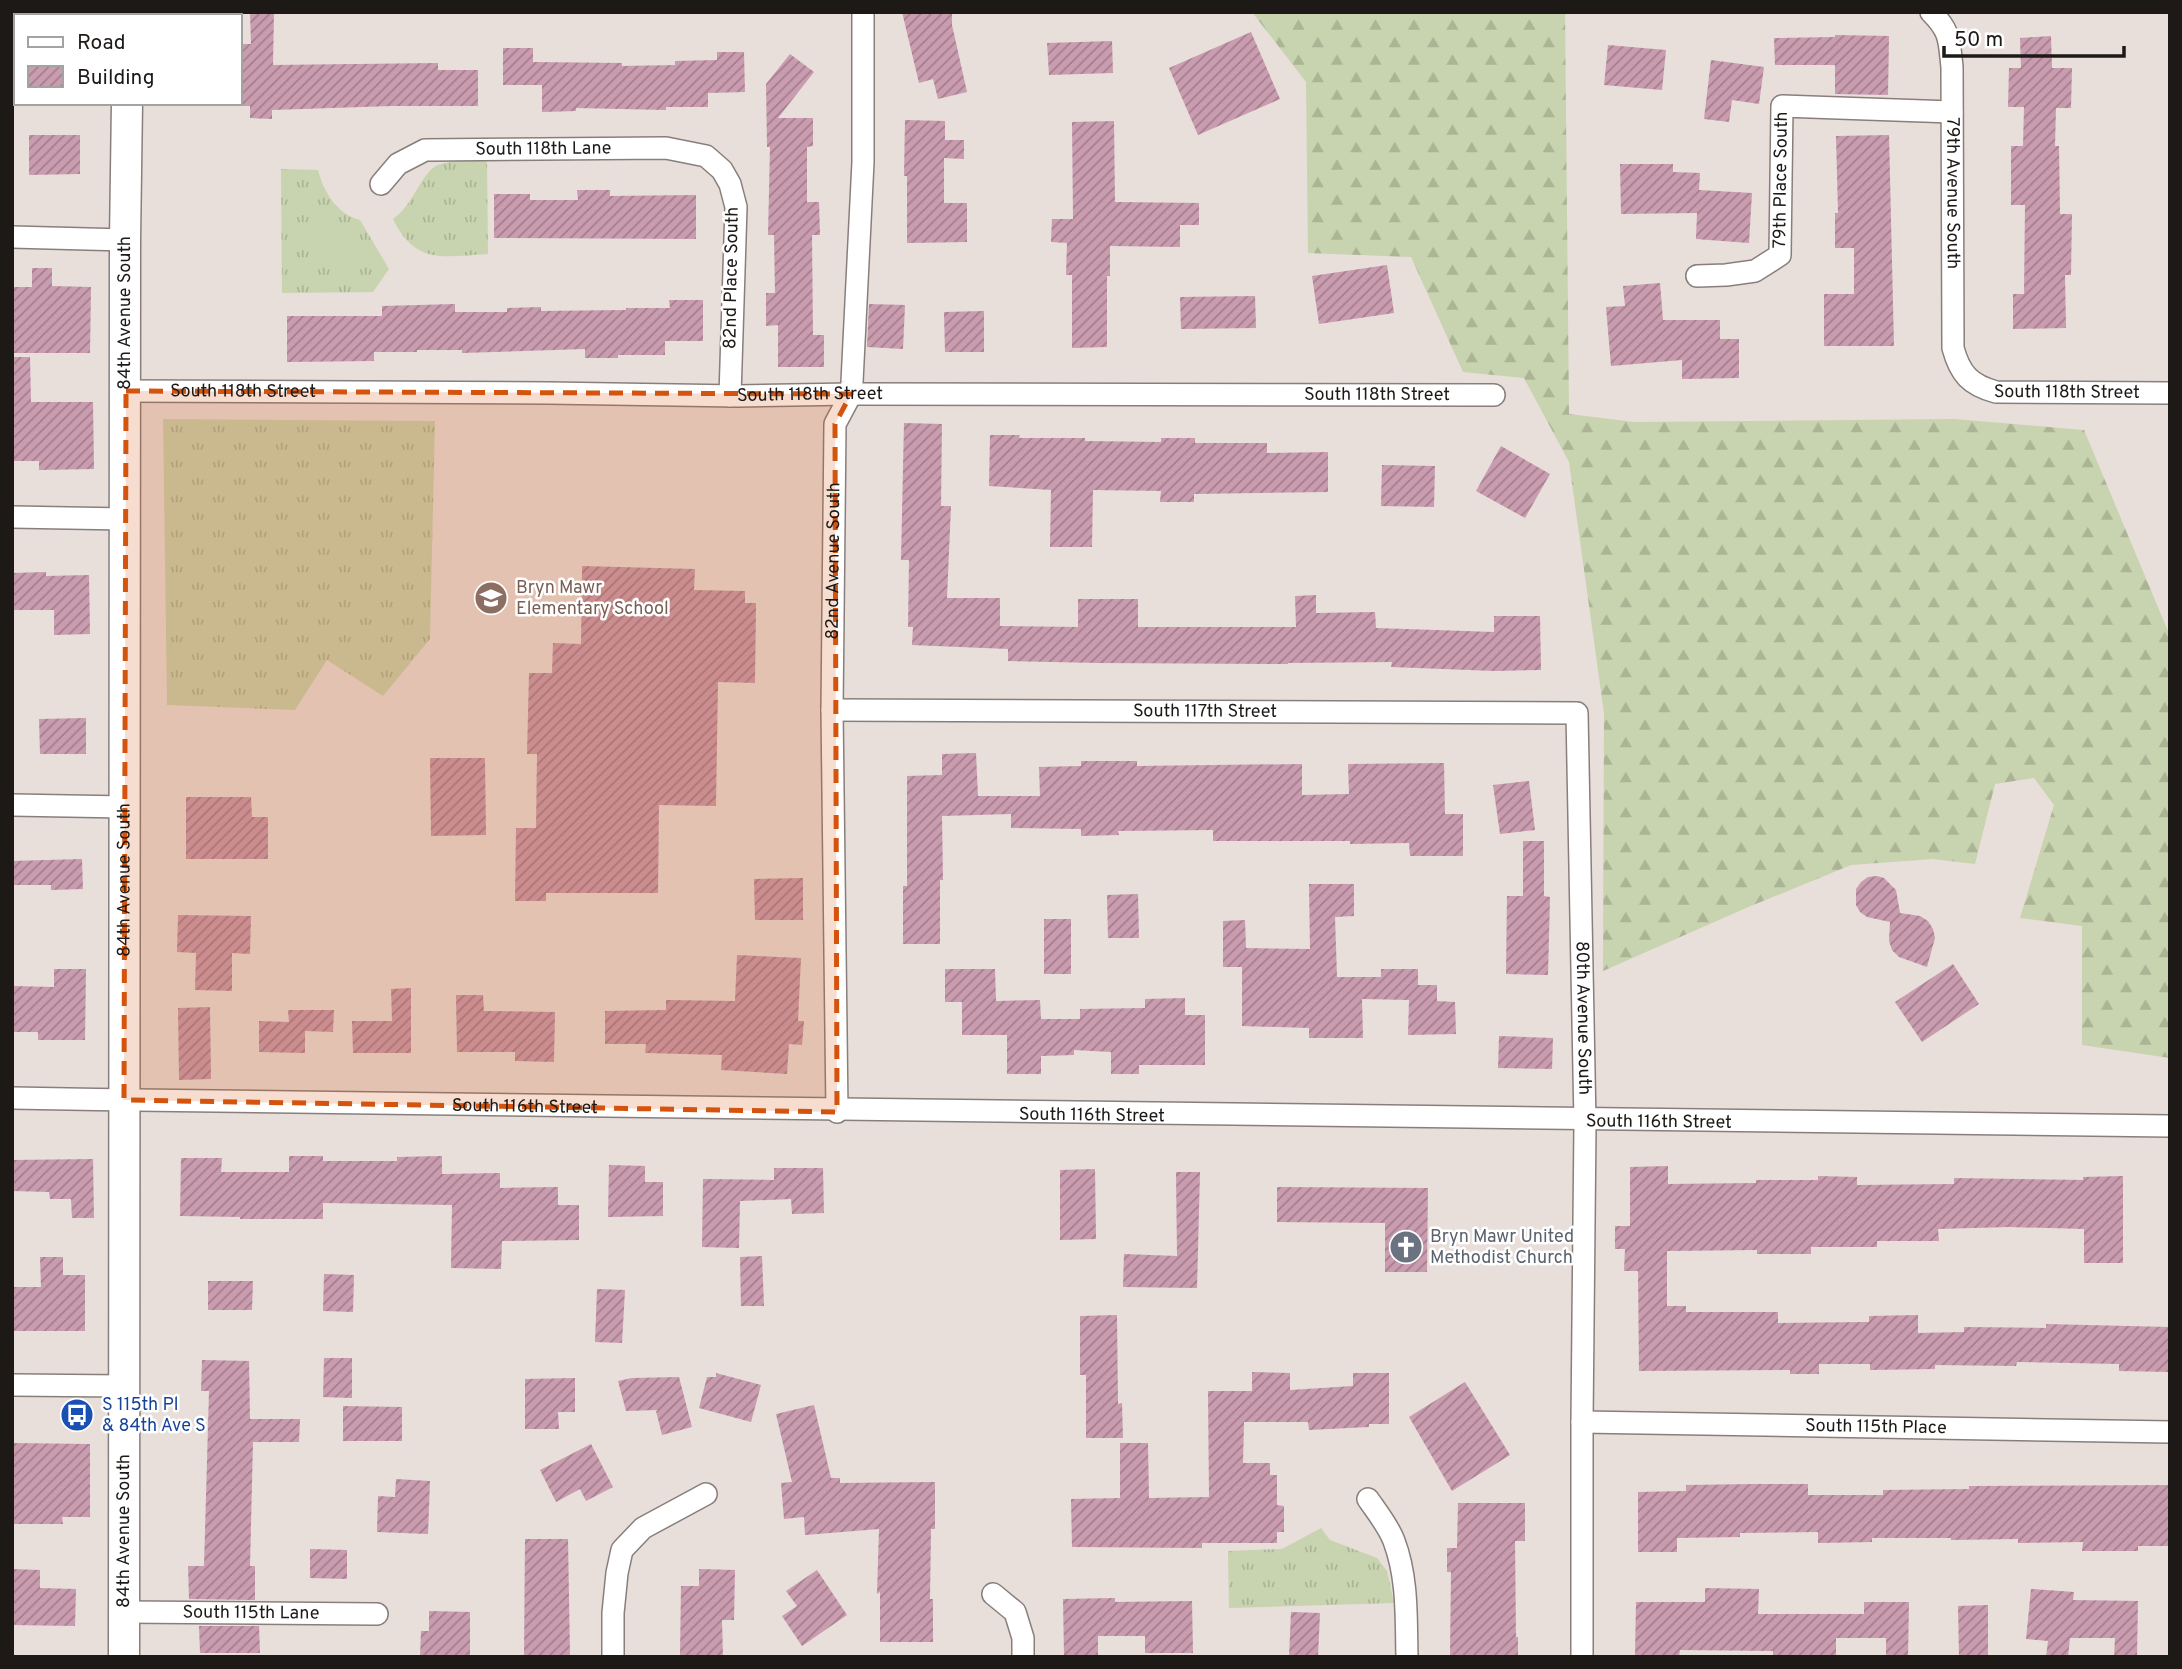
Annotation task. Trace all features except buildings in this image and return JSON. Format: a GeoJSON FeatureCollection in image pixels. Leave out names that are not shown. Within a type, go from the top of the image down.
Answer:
{"type":"FeatureCollection","features":[{"type":"Feature","properties":{"kind":"street","name":"82nd Avenue South"},"geometry":{"type":"LineString","coordinates":[[837,1112],[832,710],[835,424],[850,394],[863,162],[863,12]]}},
{"type":"Feature","properties":{"kind":"street","name":"79th Avenue South"},"geometry":{"type":"LineString","coordinates":[[1931,12],[1948,34],[1952,67],[1953,348],[1958,366],[1969,378]]}},
{"type":"Feature","properties":{"kind":"street","name":"84th Avenue South"},"geometry":{"type":"LineString","coordinates":[[124,1657],[127,105]]}},
{"type":"Feature","properties":{"kind":"street","name":"79th Place South"},"geometry":{"type":"LineString","coordinates":[[1697,276],[1755,271],[1780,255],[1782,106],[1952,112]]}},
{"type":"Feature","properties":{"kind":"street","name":"South 118th Lane"},"geometry":{"type":"LineString","coordinates":[[381,184],[398,164],[425,150],[666,148],[706,156],[716,165]]}},
{"type":"Feature","properties":{"kind":"street","name":"82nd Place South"},"geometry":{"type":"LineString","coordinates":[[716,165],[730,184],[736,207],[730,396]]}},
{"type":"Feature","properties":{"kind":"street"},"geometry":{"type":"LineString","coordinates":[[12,237],[125,240]]}},
{"type":"Feature","properties":{"kind":"street","name":"South 118th Street"},"geometry":{"type":"LineString","coordinates":[[1969,378],[1982,388],[1996,392],[2170,393]]}},
{"type":"Feature","properties":{"kind":"street","name":"South 118th Street"},"geometry":{"type":"LineString","coordinates":[[126,391],[730,396],[1494,395]]}},
{"type":"Feature","properties":{"kind":"street"},"geometry":{"type":"LineString","coordinates":[[12,517],[125,519]]}},
{"type":"Feature","properties":{"kind":"street","name":"South 117th Street"},"geometry":{"type":"LineString","coordinates":[[832,710],[1577,713]]}},
{"type":"Feature","properties":{"kind":"street","name":"80th Avenue South"},"geometry":{"type":"LineString","coordinates":[[1577,713],[1585,1123],[1581,1422],[1582,1657]]}},
{"type":"Feature","properties":{"kind":"street"},"geometry":{"type":"LineString","coordinates":[[12,805],[125,807]]}},
{"type":"Feature","properties":{"kind":"street","name":"South 116th Street"},"geometry":{"type":"LineString","coordinates":[[12,1098],[1585,1123],[2170,1126]]}},
{"type":"Feature","properties":{"kind":"street"},"geometry":{"type":"LineString","coordinates":[[12,1385],[123,1386]]}},
{"type":"Feature","properties":{"kind":"street","name":"South 115th Place"},"geometry":{"type":"LineString","coordinates":[[1581,1422],[2170,1432]]}},
{"type":"Feature","properties":{"kind":"street"},"geometry":{"type":"LineString","coordinates":[[613,1657],[613,1613],[622,1550],[643,1528],[706,1494]]}},
{"type":"Feature","properties":{"kind":"street"},"geometry":{"type":"LineString","coordinates":[[1368,1499],[1394,1539],[1401,1566],[1406,1600],[1406,1657]]}},
{"type":"Feature","properties":{"kind":"street"},"geometry":{"type":"LineString","coordinates":[[993,1594],[1015,1612],[1023,1638],[1023,1657]]}},
{"type":"Feature","properties":{"kind":"street","name":"South 115th Lane"},"geometry":{"type":"LineString","coordinates":[[124,1612],[377,1614]]}},
{"type":"Feature","properties":{"kind":"highlighted area"},"geometry":{"type":"Polygon","coordinates":[[[126,391],[851,394],[835,424],[837,1112],[124,1100],[126,391]]]}},
{"type":"Feature","properties":{"kind":"green space"},"geometry":{"type":"Polygon","coordinates":[[[1252,12],[1565,12],[1569,414],[1634,422],[1954,419],[2084,430],[2170,636],[2170,1058],[2082,1045],[2082,926],[2020,918],[2054,805],[2034,778],[1995,784],[1975,864],[1933,859],[1851,865],[1603,971],[1604,713],[1569,462],[1524,378],[1463,372],[1411,257],[1308,253],[1306,82],[1252,12]]]}},
{"type":"Feature","properties":{"kind":"green space"},"geometry":{"type":"Polygon","coordinates":[[[487,161],[488,254],[433,255],[411,245],[393,219],[406,206],[427,174],[443,163],[487,161]]]}},
{"type":"Feature","properties":{"kind":"green space"},"geometry":{"type":"Polygon","coordinates":[[[281,169],[318,170],[324,187],[338,208],[360,220],[389,269],[373,292],[282,293],[281,169]]]}},
{"type":"Feature","properties":{"kind":"green space"},"geometry":{"type":"Polygon","coordinates":[[[345,225],[354,257],[322,266],[312,235],[345,225]]]}},
{"type":"Feature","properties":{"kind":"green space"},"geometry":{"type":"Polygon","coordinates":[[[163,419],[435,421],[430,639],[383,696],[327,660],[295,710],[167,705],[163,419]]]}},
{"type":"Feature","properties":{"kind":"green space"},"geometry":{"type":"Polygon","coordinates":[[[1321,1528],[1330,1540],[1377,1558],[1387,1571],[1394,1603],[1229,1608],[1228,1551],[1282,1549],[1321,1528]]]}},
{"type":"Feature","properties":{"kind":"place","name":"Bryn Mawr Elementary School"},"geometry":{"type":"Point","coordinates":[491,598]}},
{"type":"Feature","properties":{"kind":"place","name":"Bryn Mawr United Methodist Church"},"geometry":{"type":"Point","coordinates":[1406,1247]}},
{"type":"Feature","properties":{"kind":"place","name":"S 115th Pl & 84th Ave S"},"geometry":{"type":"Point","coordinates":[77,1415]}}]}
